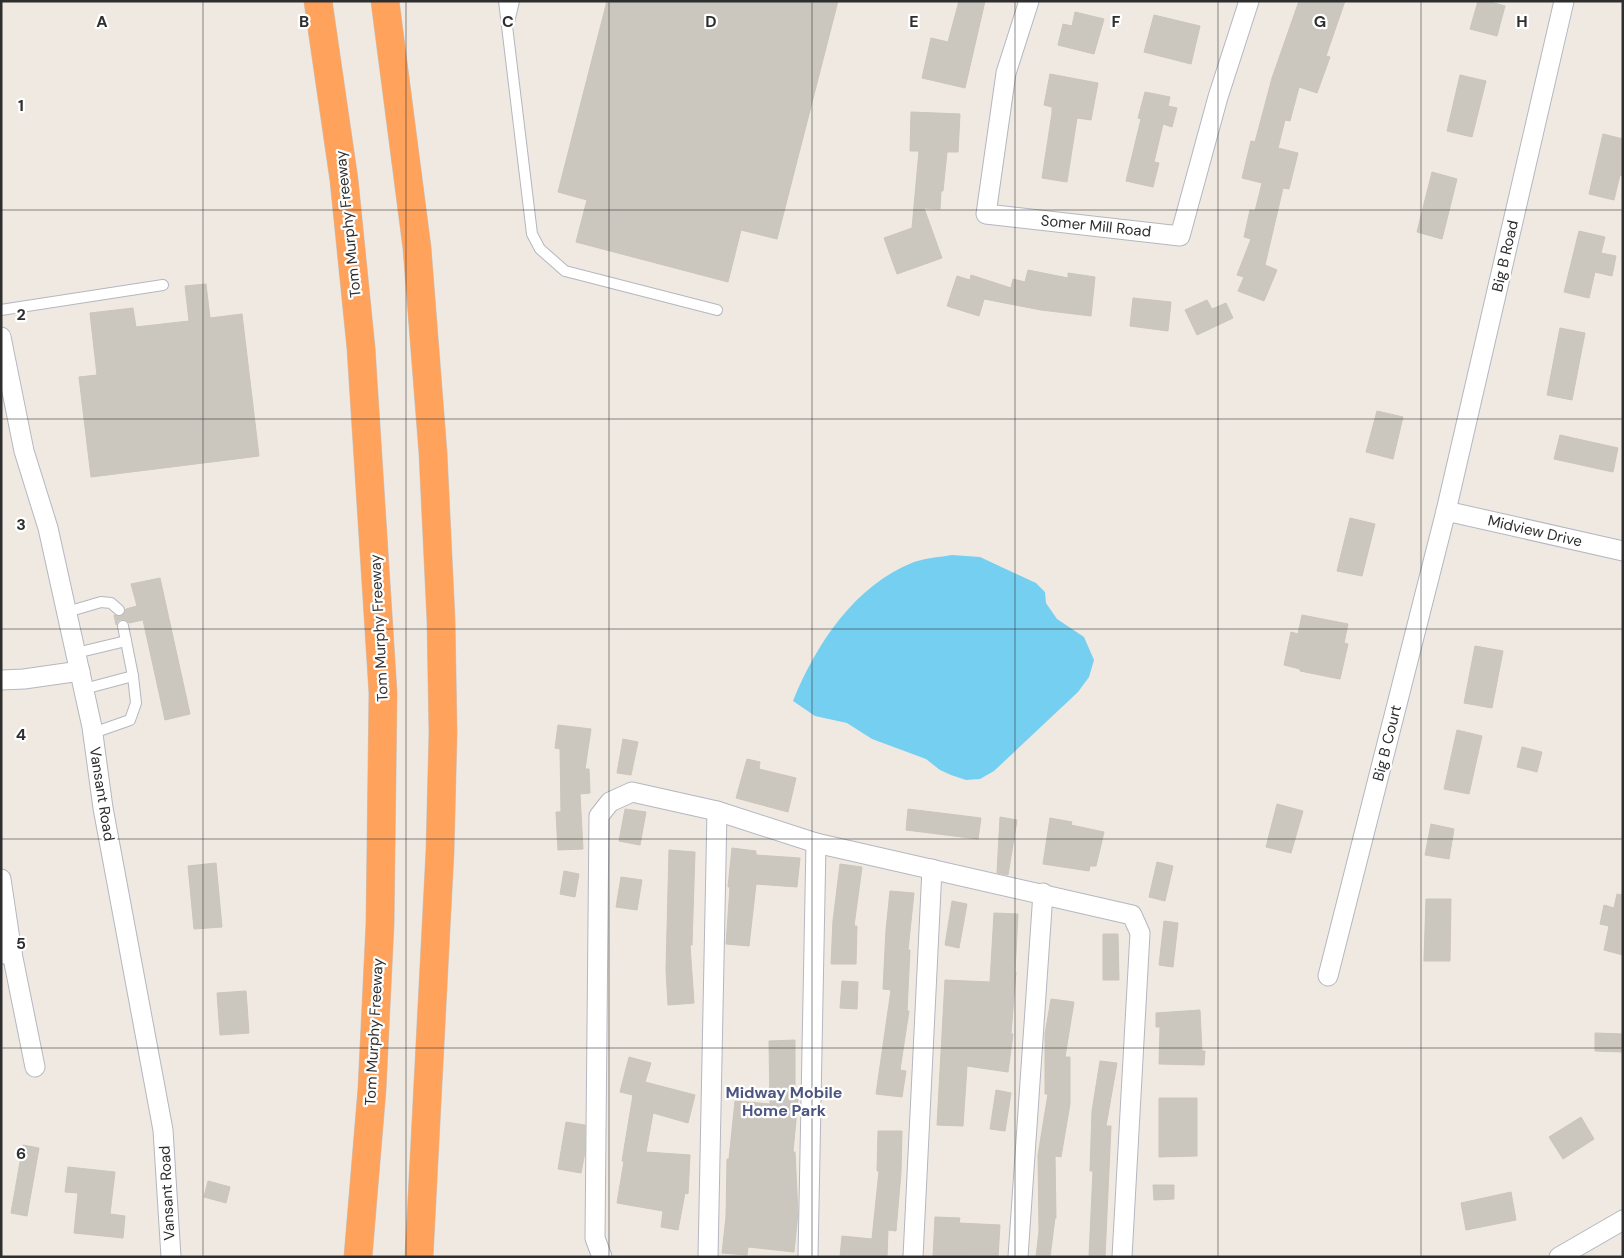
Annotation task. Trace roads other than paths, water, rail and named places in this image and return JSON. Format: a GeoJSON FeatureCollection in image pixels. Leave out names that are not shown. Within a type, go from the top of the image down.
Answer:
{"type":"FeatureCollection","features":[{"type":"Feature","properties":{"kind":"highway","name":"Tom Murphy Freeway"},"geometry":{"type":"LineString","coordinates":[[318,1],[344,180],[361,348],[383,693],[380,924],[372,1089],[358,1257]]}},
{"type":"Feature","properties":{"kind":"highway"},"geometry":{"type":"LineString","coordinates":[[385,1],[417,248],[433,453],[441,620],[443,733],[440,852],[419,1257]]}},
{"type":"Feature","properties":{"kind":"street","name":"Somer Mill Road"},"geometry":{"type":"LineString","coordinates":[[1029,1],[1006,73],[986,214],[1180,236],[1218,97],[1249,1]]}},
{"type":"Feature","properties":{"kind":"street","name":"Big B Road"},"geometry":{"type":"LineString","coordinates":[[1446,511],[1564,1]]}},
{"type":"Feature","properties":{"kind":"street","name":"Vansant Road"},"geometry":{"type":"LineString","coordinates":[[1,337],[24,450],[48,528],[92,733],[103,808],[163,1130],[171,1257]]}},
{"type":"Feature","properties":{"kind":"street","name":"Midview Drive"},"geometry":{"type":"LineString","coordinates":[[1446,511],[1623,551]]}},
{"type":"Feature","properties":{"kind":"street","name":"Big B Court"},"geometry":{"type":"LineString","coordinates":[[1328,976],[1446,511]]}},
{"type":"Feature","properties":{"kind":"street"},"geometry":{"type":"LineString","coordinates":[[1,680],[24,679],[80,671]]}},
{"type":"Feature","properties":{"kind":"street"},"geometry":{"type":"LineString","coordinates":[[602,1257],[595,1238],[599,816],[610,802],[632,792],[717,811],[816,843],[1132,915],[1140,933],[1122,1257]]}},
{"type":"Feature","properties":{"kind":"street"},"geometry":{"type":"LineString","coordinates":[[708,1257],[717,811]]}},
{"type":"Feature","properties":{"kind":"street"},"geometry":{"type":"LineString","coordinates":[[808,1257],[816,843]]}},
{"type":"Feature","properties":{"kind":"street"},"geometry":{"type":"LineString","coordinates":[[913,1257],[932,868]]}},
{"type":"Feature","properties":{"kind":"street"},"geometry":{"type":"LineString","coordinates":[[1,879],[6,954],[35,1067]]}},
{"type":"Feature","properties":{"kind":"street"},"geometry":{"type":"LineString","coordinates":[[1018,1257],[1043,894]]}},
{"type":"Feature","properties":{"kind":"street"},"geometry":{"type":"LineString","coordinates":[[1559,1257],[1623,1220]]}},
{"type":"Feature","properties":{"kind":"lane"},"geometry":{"type":"LineString","coordinates":[[504,1],[532,234],[540,249],[565,271],[717,310]]}},
{"type":"Feature","properties":{"kind":"lane"},"geometry":{"type":"LineString","coordinates":[[508,29],[514,1]]}},
{"type":"Feature","properties":{"kind":"lane"},"geometry":{"type":"LineString","coordinates":[[1,310],[163,285]]}},
{"type":"Feature","properties":{"kind":"lane"},"geometry":{"type":"LineString","coordinates":[[66,612],[101,602],[111,603],[119,610]]}},
{"type":"Feature","properties":{"kind":"lane"},"geometry":{"type":"LineString","coordinates":[[92,733],[130,720],[136,703],[133,676],[123,626]]}},
{"type":"Feature","properties":{"kind":"lane"},"geometry":{"type":"LineString","coordinates":[[80,671],[126,641]]}},
{"type":"Feature","properties":{"kind":"lane"},"geometry":{"type":"LineString","coordinates":[[80,671],[133,676]]}},
{"type":"Feature","properties":{"kind":"water"},"geometry":{"type":"Polygon","coordinates":[[[952,555],[980,557],[1036,583],[1045,592],[1046,603],[1057,619],[1084,637],[1094,660],[1089,677],[1078,692],[994,771],[980,779],[966,780],[951,775],[940,770],[926,759],[872,739],[847,723],[815,716],[793,701],[813,658],[826,638],[840,619],[873,585],[893,572],[914,562],[952,555]]]}},
{"type":"Feature","properties":{"kind":"district","name":"Midway Mobile Home Park"},"geometry":{"type":"Point","coordinates":[784,1101]}}]}
